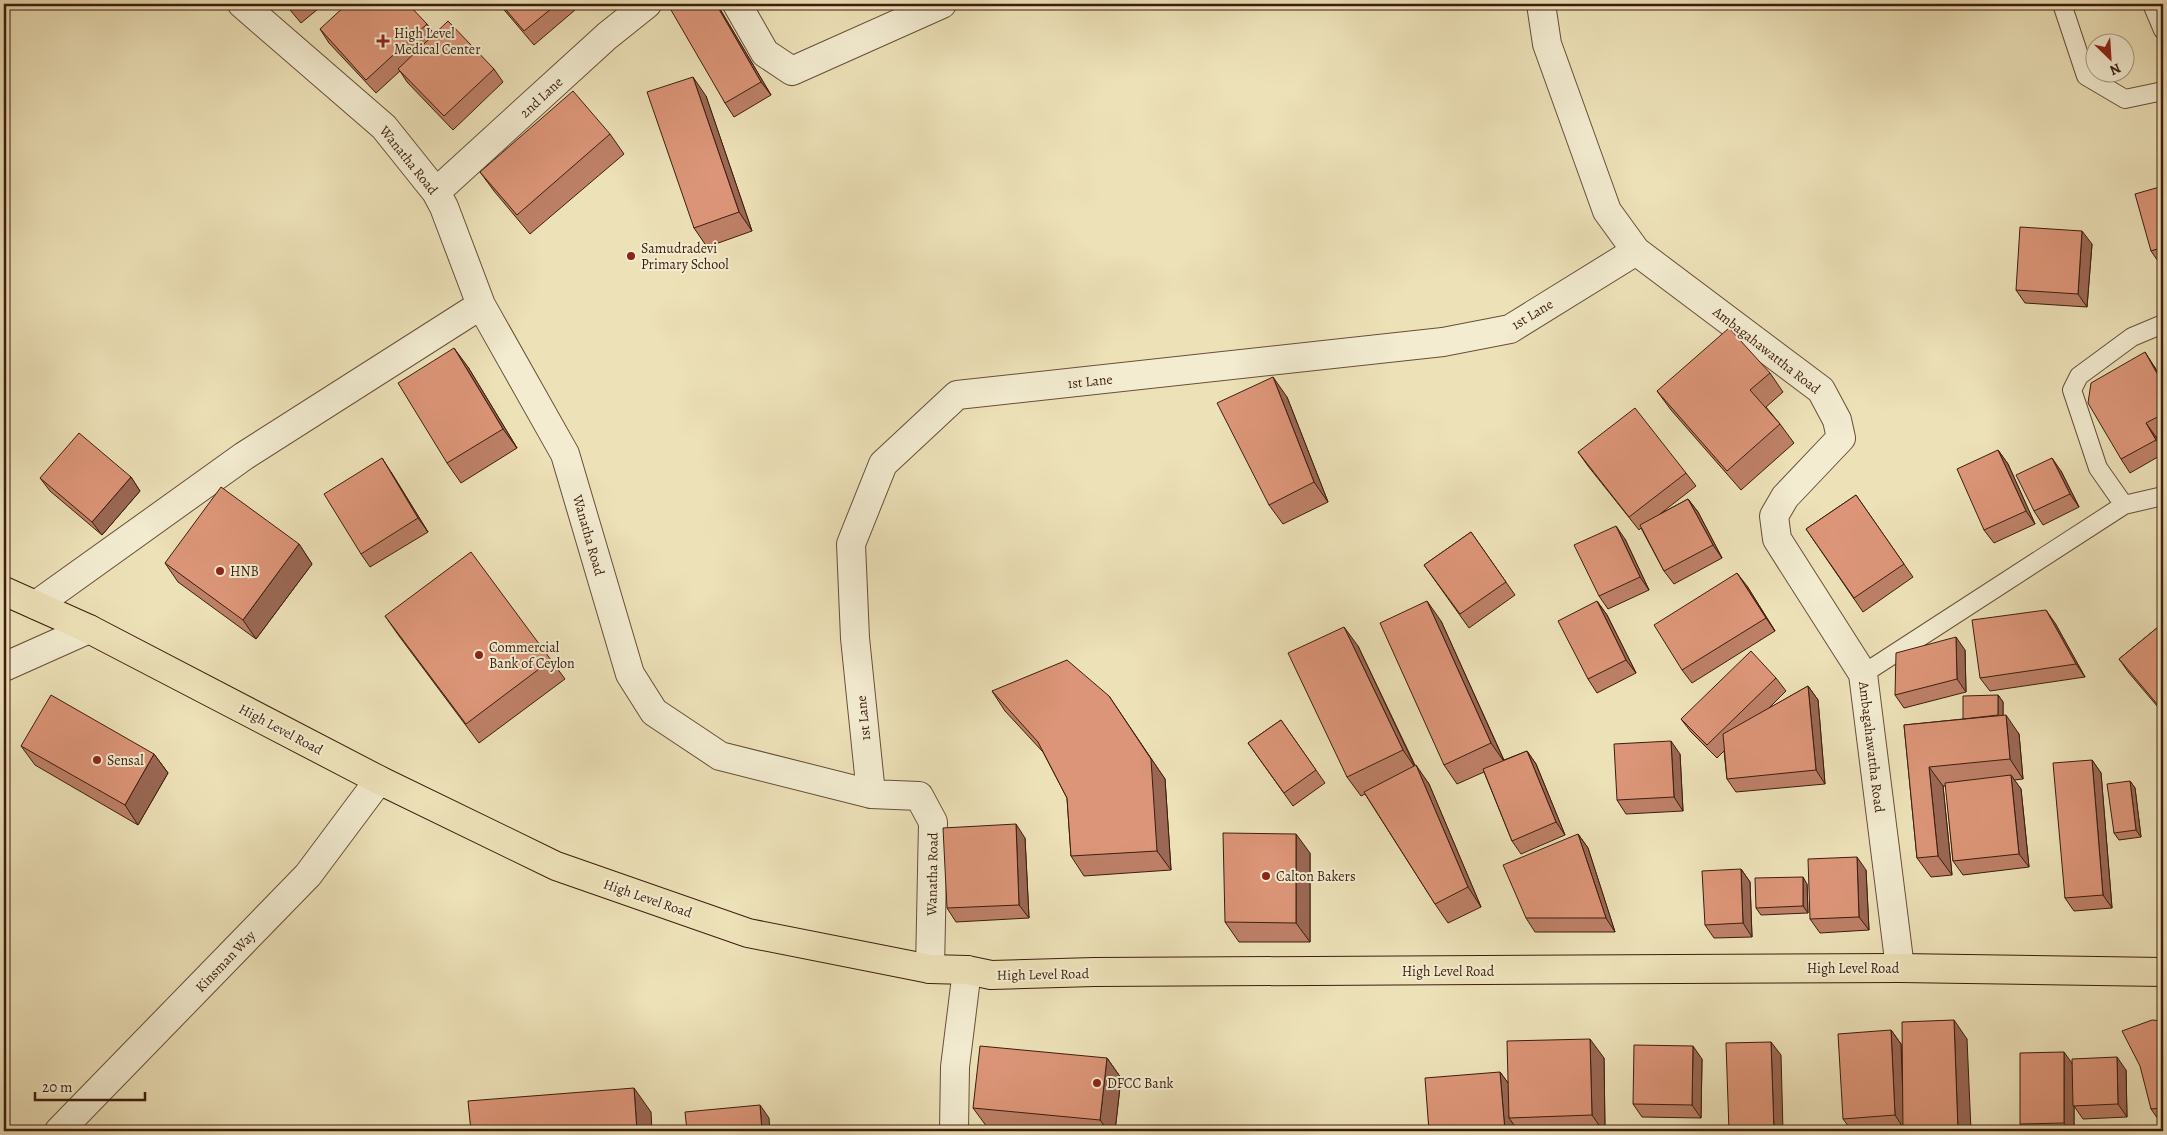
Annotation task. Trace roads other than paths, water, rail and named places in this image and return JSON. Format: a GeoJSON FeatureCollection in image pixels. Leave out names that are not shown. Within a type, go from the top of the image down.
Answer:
{"type":"FeatureCollection","features":[{"type":"Feature","properties":{"kind":"highway","name":"High Level Road"},"geometry":{"type":"LineString","coordinates":[[4,591],[89,629],[379,780],[556,866],[739,930],[930,969],[967,970],[991,975],[1094,972],[1900,968],[2163,972]]}},
{"type":"Feature","properties":{"kind":"street","name":"Wanatha Road"},"geometry":{"type":"LineString","coordinates":[[242,4],[384,127],[436,192],[444,207],[481,305],[566,454],[630,674],[654,712],[720,756],[871,794],[919,796],[934,822],[930,969]]}},
{"type":"Feature","properties":{"kind":"street","name":"2nd Lane"},"geometry":{"type":"LineString","coordinates":[[436,192],[607,36],[647,4]]}},
{"type":"Feature","properties":{"kind":"street"},"geometry":{"type":"LineString","coordinates":[[737,4],[766,53],[792,71],[942,4]]}},
{"type":"Feature","properties":{"kind":"street","name":"Ambagahawattha Road"},"geometry":{"type":"LineString","coordinates":[[1541,4],[1546,44],[1607,211],[1636,250],[1821,390],[1837,420],[1841,438],[1785,497],[1774,516],[1778,539],[1862,674],[1900,968]]}},
{"type":"Feature","properties":{"kind":"street","name":"1st Lane"},"geometry":{"type":"LineString","coordinates":[[871,794],[855,638],[851,544],[883,464],[957,395],[1443,342],[1510,329],[1636,250]]}},
{"type":"Feature","properties":{"kind":"street"},"geometry":{"type":"LineString","coordinates":[[36,605],[244,456],[481,305]]}},
{"type":"Feature","properties":{"kind":"street"},"geometry":{"type":"LineString","coordinates":[[4,667],[89,629]]}},
{"type":"Feature","properties":{"kind":"street","name":"Kinsman Way"},"geometry":{"type":"LineString","coordinates":[[59,1131],[308,875],[379,780]]}},
{"type":"Feature","properties":{"kind":"street"},"geometry":{"type":"LineString","coordinates":[[954,1131],[956,1067],[967,970]]}},
{"type":"Feature","properties":{"kind":"lane"},"geometry":{"type":"LineString","coordinates":[[2062,4],[2086,76],[2125,99],[2163,91]]}},
{"type":"Feature","properties":{"kind":"lane"},"geometry":{"type":"LineString","coordinates":[[2152,4],[2163,30]]}},
{"type":"Feature","properties":{"kind":"lane"},"geometry":{"type":"LineString","coordinates":[[2124,506],[2098,468],[2072,390],[2079,376],[2132,337],[2163,324]]}},
{"type":"Feature","properties":{"kind":"lane"},"geometry":{"type":"LineString","coordinates":[[1862,674],[2124,506],[2163,496]]}},
{"type":"Feature","properties":{"kind":"place","name":"High Level Medical Center"},"geometry":{"type":"Point","coordinates":[383,41]}},
{"type":"Feature","properties":{"kind":"place","name":"Samudradevi Primary School"},"geometry":{"type":"Point","coordinates":[631,256]}},
{"type":"Feature","properties":{"kind":"place","name":"HNB"},"geometry":{"type":"Point","coordinates":[220,571]}},
{"type":"Feature","properties":{"kind":"place","name":"Commercial Bank of Ceylon"},"geometry":{"type":"Point","coordinates":[479,655]}},
{"type":"Feature","properties":{"kind":"place","name":"Sensal"},"geometry":{"type":"Point","coordinates":[97,760]}},
{"type":"Feature","properties":{"kind":"place","name":"Calton Bakers"},"geometry":{"type":"Point","coordinates":[1266,876]}},
{"type":"Feature","properties":{"kind":"place","name":"DFCC Bank"},"geometry":{"type":"Point","coordinates":[1097,1083]}}]}
